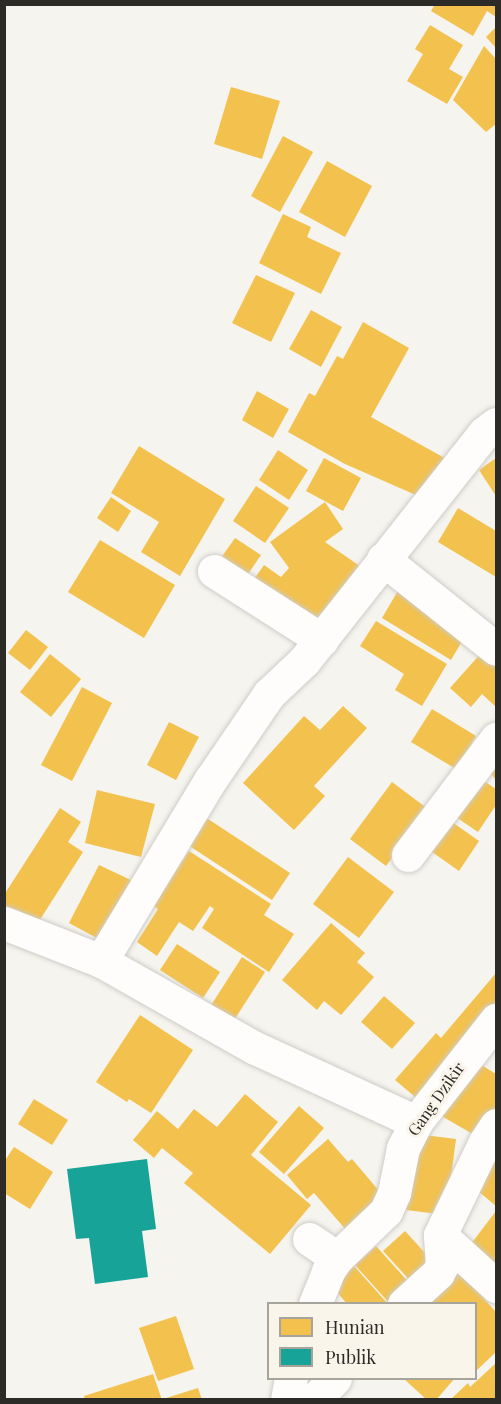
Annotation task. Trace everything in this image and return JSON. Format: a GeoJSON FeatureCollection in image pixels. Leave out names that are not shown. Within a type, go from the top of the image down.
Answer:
{"type":"FeatureCollection","features":[{"type":"Feature","properties":{"kind":"street"},"geometry":{"type":"LineString","coordinates":[[101,961],[211,779],[269,694],[304,661],[322,640],[382,560],[484,433],[496,424]]}},
{"type":"Feature","properties":{"kind":"street"},"geometry":{"type":"LineString","coordinates":[[382,560],[496,649]]}},
{"type":"Feature","properties":{"kind":"street"},"geometry":{"type":"LineString","coordinates":[[214,571],[322,640]]}},
{"type":"Feature","properties":{"kind":"street"},"geometry":{"type":"LineString","coordinates":[[408,855],[496,739]]}},
{"type":"Feature","properties":{"kind":"street"},"geometry":{"type":"LineString","coordinates":[[4,923],[101,961],[255,1048],[416,1122]]}},
{"type":"Feature","properties":{"kind":"street","name":"Gang Dzikir"},"geometry":{"type":"LineString","coordinates":[[316,1302],[328,1271],[337,1258],[386,1211],[394,1193],[403,1148],[416,1122],[496,1020]]}},
{"type":"Feature","properties":{"kind":"street"},"geometry":{"type":"LineString","coordinates":[[406,1302],[438,1273],[442,1265],[440,1235],[485,1142],[496,1125]]}},
{"type":"Feature","properties":{"kind":"street"},"geometry":{"type":"LineString","coordinates":[[440,1235],[496,1286]]}},
{"type":"Feature","properties":{"kind":"street"},"geometry":{"type":"LineString","coordinates":[[309,1239],[337,1258]]}},
{"type":"Feature","properties":{"kind":"street"},"geometry":{"type":"LineString","coordinates":[[287,1400],[291,1380]]}},
{"type":"Feature","properties":{"kind":"street"},"geometry":{"type":"LineString","coordinates":[[314,1400],[333,1380]]}},
{"type":"Feature","properties":{"kind":"building: Hunian"},"geometry":{"type":"Polygon","coordinates":[[[435,4],[496,4],[496,17],[487,11],[473,36],[431,11],[435,4]]]}},
{"type":"Feature","properties":{"kind":"building: Hunian"},"geometry":{"type":"Polygon","coordinates":[[[430,25],[463,45],[449,69],[463,77],[447,104],[407,81],[423,54],[415,49],[430,25]]]}},
{"type":"Feature","properties":{"kind":"building: Hunian"},"geometry":{"type":"Polygon","coordinates":[[[496,27],[496,48],[486,37],[496,27]]]}},
{"type":"Feature","properties":{"kind":"building: Hunian"},"geometry":{"type":"Polygon","coordinates":[[[484,46],[496,59],[496,124],[486,132],[453,100],[484,46]]]}},
{"type":"Feature","properties":{"kind":"building: Hunian"},"geometry":{"type":"Polygon","coordinates":[[[231,87],[280,101],[262,159],[214,144],[231,87]]]}},
{"type":"Feature","properties":{"kind":"building: Hunian"},"geometry":{"type":"Polygon","coordinates":[[[283,136],[313,152],[280,212],[251,196],[283,136]]]}},
{"type":"Feature","properties":{"kind":"building: Hunian"},"geometry":{"type":"Polygon","coordinates":[[[327,161],[372,186],[345,237],[299,212],[327,161]]]}},
{"type":"Feature","properties":{"kind":"building: Hunian"},"geometry":{"type":"Polygon","coordinates":[[[283,214],[311,227],[307,237],[341,253],[321,294],[259,263],[283,214]]]}},
{"type":"Feature","properties":{"kind":"building: Hunian"},"geometry":{"type":"Polygon","coordinates":[[[256,275],[295,293],[271,342],[232,323],[256,275]]]}},
{"type":"Feature","properties":{"kind":"building: Hunian"},"geometry":{"type":"Polygon","coordinates":[[[311,310],[342,327],[321,367],[289,349],[311,310]]]}},
{"type":"Feature","properties":{"kind":"building: Hunian"},"geometry":{"type":"Polygon","coordinates":[[[363,322],[409,348],[371,417],[450,461],[425,499],[345,464],[288,432],[309,393],[315,396],[337,356],[343,359],[363,322]]]}},
{"type":"Feature","properties":{"kind":"building: Hunian"},"geometry":{"type":"Polygon","coordinates":[[[257,391],[289,409],[273,438],[242,420],[257,391]]]}},
{"type":"Feature","properties":{"kind":"building: Hunian"},"geometry":{"type":"Polygon","coordinates":[[[139,446],[225,499],[180,576],[141,552],[159,522],[111,493],[139,446]]]}},
{"type":"Feature","properties":{"kind":"building: Hunian"},"geometry":{"type":"Polygon","coordinates":[[[278,450],[308,470],[289,500],[259,480],[278,450]]]}},
{"type":"Feature","properties":{"kind":"building: Hunian"},"geometry":{"type":"Polygon","coordinates":[[[324,458],[361,478],[343,511],[306,491],[324,458]]]}},
{"type":"Feature","properties":{"kind":"building: Hunian"},"geometry":{"type":"Polygon","coordinates":[[[496,458],[496,496],[479,470],[496,458]]]}},
{"type":"Feature","properties":{"kind":"building: Hunian"},"geometry":{"type":"Polygon","coordinates":[[[256,486],[289,508],[265,543],[233,521],[256,486]]]}},
{"type":"Feature","properties":{"kind":"building: Hunian"},"geometry":{"type":"Polygon","coordinates":[[[111,497],[131,511],[118,532],[97,518],[111,497]]]}},
{"type":"Feature","properties":{"kind":"building: Hunian"},"geometry":{"type":"Polygon","coordinates":[[[325,502],[343,529],[325,542],[367,571],[321,634],[250,585],[264,565],[281,577],[289,568],[270,542],[325,502]]]}},
{"type":"Feature","properties":{"kind":"building: Hunian"},"geometry":{"type":"Polygon","coordinates":[[[458,508],[496,531],[496,577],[438,542],[458,508]]]}},
{"type":"Feature","properties":{"kind":"building: Hunian"},"geometry":{"type":"Polygon","coordinates":[[[235,538],[261,555],[242,583],[216,565],[235,538]]]}},
{"type":"Feature","properties":{"kind":"building: Hunian"},"geometry":{"type":"Polygon","coordinates":[[[100,540],[175,585],[144,638],[68,592],[100,540]]]}},
{"type":"Feature","properties":{"kind":"building: Hunian"},"geometry":{"type":"Polygon","coordinates":[[[399,589],[468,631],[451,660],[382,618],[399,589]]]}},
{"type":"Feature","properties":{"kind":"building: Hunian"},"geometry":{"type":"Polygon","coordinates":[[[376,621],[447,664],[422,706],[395,690],[404,674],[360,646],[376,621]]]}},
{"type":"Feature","properties":{"kind":"building: Hunian"},"geometry":{"type":"Polygon","coordinates":[[[26,630],[48,647],[30,670],[8,653],[26,630]]]}},
{"type":"Feature","properties":{"kind":"building: Hunian"},"geometry":{"type":"Polygon","coordinates":[[[482,652],[496,666],[496,707],[482,694],[471,707],[450,688],[482,652]]]}},
{"type":"Feature","properties":{"kind":"building: Hunian"},"geometry":{"type":"Polygon","coordinates":[[[50,654],[81,679],[51,717],[20,692],[50,654]]]}},
{"type":"Feature","properties":{"kind":"building: Hunian"},"geometry":{"type":"Polygon","coordinates":[[[82,687],[112,703],[72,781],[41,765],[82,687]]]}},
{"type":"Feature","properties":{"kind":"building: Hunian"},"geometry":{"type":"Polygon","coordinates":[[[343,706],[367,728],[314,786],[325,796],[294,830],[243,783],[304,716],[320,730],[343,706]]]}},
{"type":"Feature","properties":{"kind":"building: Hunian"},"geometry":{"type":"Polygon","coordinates":[[[432,709],[476,736],[456,769],[411,742],[432,709]]]}},
{"type":"Feature","properties":{"kind":"building: Hunian"},"geometry":{"type":"Polygon","coordinates":[[[169,722],[199,737],[176,780],[147,765],[169,722]]]}},
{"type":"Feature","properties":{"kind":"building: Hunian"},"geometry":{"type":"Polygon","coordinates":[[[496,748],[496,780],[487,769],[496,748]]]}},
{"type":"Feature","properties":{"kind":"building: Hunian"},"geometry":{"type":"Polygon","coordinates":[[[481,779],[496,789],[496,805],[478,832],[450,813],[481,779]]]}},
{"type":"Feature","properties":{"kind":"building: Hunian"},"geometry":{"type":"Polygon","coordinates":[[[392,782],[428,809],[386,866],[350,839],[392,782]]]}},
{"type":"Feature","properties":{"kind":"building: Hunian"},"geometry":{"type":"Polygon","coordinates":[[[97,790],[155,804],[141,857],[85,843],[97,790]]]}},
{"type":"Feature","properties":{"kind":"building: Hunian"},"geometry":{"type":"Polygon","coordinates":[[[60,808],[81,822],[68,842],[83,852],[36,926],[4,905],[4,895],[60,808]]]}},
{"type":"Feature","properties":{"kind":"building: Hunian"},"geometry":{"type":"Polygon","coordinates":[[[205,817],[290,873],[272,900],[188,845],[205,817]]]}},
{"type":"Feature","properties":{"kind":"building: Hunian"},"geometry":{"type":"Polygon","coordinates":[[[445,817],[479,841],[459,871],[425,847],[445,817]]]}},
{"type":"Feature","properties":{"kind":"building: Hunian"},"geometry":{"type":"Polygon","coordinates":[[[189,851],[271,904],[264,915],[294,934],[269,972],[202,928],[214,909],[210,906],[193,931],[179,922],[157,956],[137,942],[158,909],[153,906],[189,851]]]}},
{"type":"Feature","properties":{"kind":"building: Hunian"},"geometry":{"type":"Polygon","coordinates":[[[348,857],[394,892],[359,938],[313,904],[348,857]]]}},
{"type":"Feature","properties":{"kind":"building: Hunian"},"geometry":{"type":"Polygon","coordinates":[[[99,865],[135,882],[104,942],[69,923],[99,865]]]}},
{"type":"Feature","properties":{"kind":"building: Hunian"},"geometry":{"type":"Polygon","coordinates":[[[331,923],[365,953],[357,962],[374,977],[341,1015],[324,1001],[317,1010],[282,980],[331,923]]]}},
{"type":"Feature","properties":{"kind":"building: Hunian"},"geometry":{"type":"Polygon","coordinates":[[[177,944],[220,972],[203,998],[160,970],[177,944]]]}},
{"type":"Feature","properties":{"kind":"building: Hunian"},"geometry":{"type":"Polygon","coordinates":[[[242,957],[265,972],[231,1025],[208,1010],[242,957]]]}},
{"type":"Feature","properties":{"kind":"building: Hunian"},"geometry":{"type":"Polygon","coordinates":[[[496,973],[496,1012],[420,1101],[395,1080],[436,1033],[441,1038],[496,973]]]}},
{"type":"Feature","properties":{"kind":"building: Hunian"},"geometry":{"type":"Polygon","coordinates":[[[384,996],[415,1023],[392,1049],[361,1022],[384,996]]]}},
{"type":"Feature","properties":{"kind":"building: Hunian"},"geometry":{"type":"Polygon","coordinates":[[[140,1015],[193,1050],[151,1113],[129,1099],[127,1102],[96,1082],[140,1015]]]}},
{"type":"Feature","properties":{"kind":"building: Hunian"},"geometry":{"type":"Polygon","coordinates":[[[470,1058],[496,1074],[496,1116],[483,1140],[438,1114],[470,1058]]]}},
{"type":"Feature","properties":{"kind":"building: Hunian"},"geometry":{"type":"Polygon","coordinates":[[[245,1094],[278,1122],[251,1155],[311,1205],[270,1254],[184,1183],[193,1173],[162,1148],[154,1158],[133,1140],[157,1111],[178,1129],[194,1109],[217,1127],[245,1094]]]}},
{"type":"Feature","properties":{"kind":"building: Hunian"},"geometry":{"type":"Polygon","coordinates":[[[34,1099],[68,1120],[52,1145],[18,1124],[34,1099]]]}},
{"type":"Feature","properties":{"kind":"building: Hunian"},"geometry":{"type":"Polygon","coordinates":[[[299,1106],[324,1128],[284,1174],[259,1152],[299,1106]]]}},
{"type":"Feature","properties":{"kind":"building: Hunian"},"geometry":{"type":"Polygon","coordinates":[[[416,1134],[456,1139],[446,1215],[406,1210],[416,1134]]]}},
{"type":"Feature","properties":{"kind":"building: Hunian"},"geometry":{"type":"Polygon","coordinates":[[[328,1139],[348,1162],[352,1159],[385,1198],[347,1231],[314,1193],[307,1199],[287,1175],[328,1139]]]}},
{"type":"Feature","properties":{"kind":"building: Hunian"},"geometry":{"type":"Polygon","coordinates":[[[14,1147],[53,1172],[30,1209],[4,1193],[4,1162],[14,1147]]]}},
{"type":"Feature","properties":{"kind":"building: Hunian"},"geometry":{"type":"Polygon","coordinates":[[[488,1156],[496,1162],[496,1206],[467,1182],[488,1156]]]}},
{"type":"Feature","properties":{"kind":"building: Hunian"},"geometry":{"type":"Polygon","coordinates":[[[496,1211],[496,1265],[471,1244],[496,1211]]]}},
{"type":"Feature","properties":{"kind":"building: Hunian"},"geometry":{"type":"Polygon","coordinates":[[[405,1231],[437,1266],[415,1286],[383,1251],[405,1231]]]}},
{"type":"Feature","properties":{"kind":"building: Hunian"},"geometry":{"type":"Polygon","coordinates":[[[376,1246],[413,1287],[393,1302],[388,1302],[355,1265],[376,1246]]]}},
{"type":"Feature","properties":{"kind":"building: Hunian"},"geometry":{"type":"Polygon","coordinates":[[[452,1263],[496,1312],[496,1352],[477,1370],[477,1302],[410,1302],[452,1263]]]}},
{"type":"Feature","properties":{"kind":"building: Hunian"},"geometry":{"type":"Polygon","coordinates":[[[354,1266],[386,1302],[345,1302],[332,1286],[354,1266]]]}},
{"type":"Feature","properties":{"kind":"building: Hunian"},"geometry":{"type":"Polygon","coordinates":[[[176,1316],[194,1369],[158,1381],[139,1328],[176,1316]]]}},
{"type":"Feature","properties":{"kind":"building: Hunian"},"geometry":{"type":"Polygon","coordinates":[[[496,1363],[496,1400],[450,1400],[468,1383],[470,1387],[496,1363]]]}},
{"type":"Feature","properties":{"kind":"building: Hunian"},"geometry":{"type":"Polygon","coordinates":[[[153,1374],[162,1400],[85,1400],[84,1396],[153,1374]]]}},
{"type":"Feature","properties":{"kind":"building: Hunian"},"geometry":{"type":"Polygon","coordinates":[[[405,1380],[453,1380],[436,1400],[427,1400],[405,1380]]]}},
{"type":"Feature","properties":{"kind":"building: Hunian"},"geometry":{"type":"Polygon","coordinates":[[[198,1388],[202,1400],[163,1399],[198,1388]]]}},
{"type":"Feature","properties":{"kind":"building: Publik"},"geometry":{"type":"Polygon","coordinates":[[[147,1159],[156,1229],[142,1231],[148,1277],[95,1284],[89,1238],[76,1239],[67,1169],[147,1159]]]}}]}
